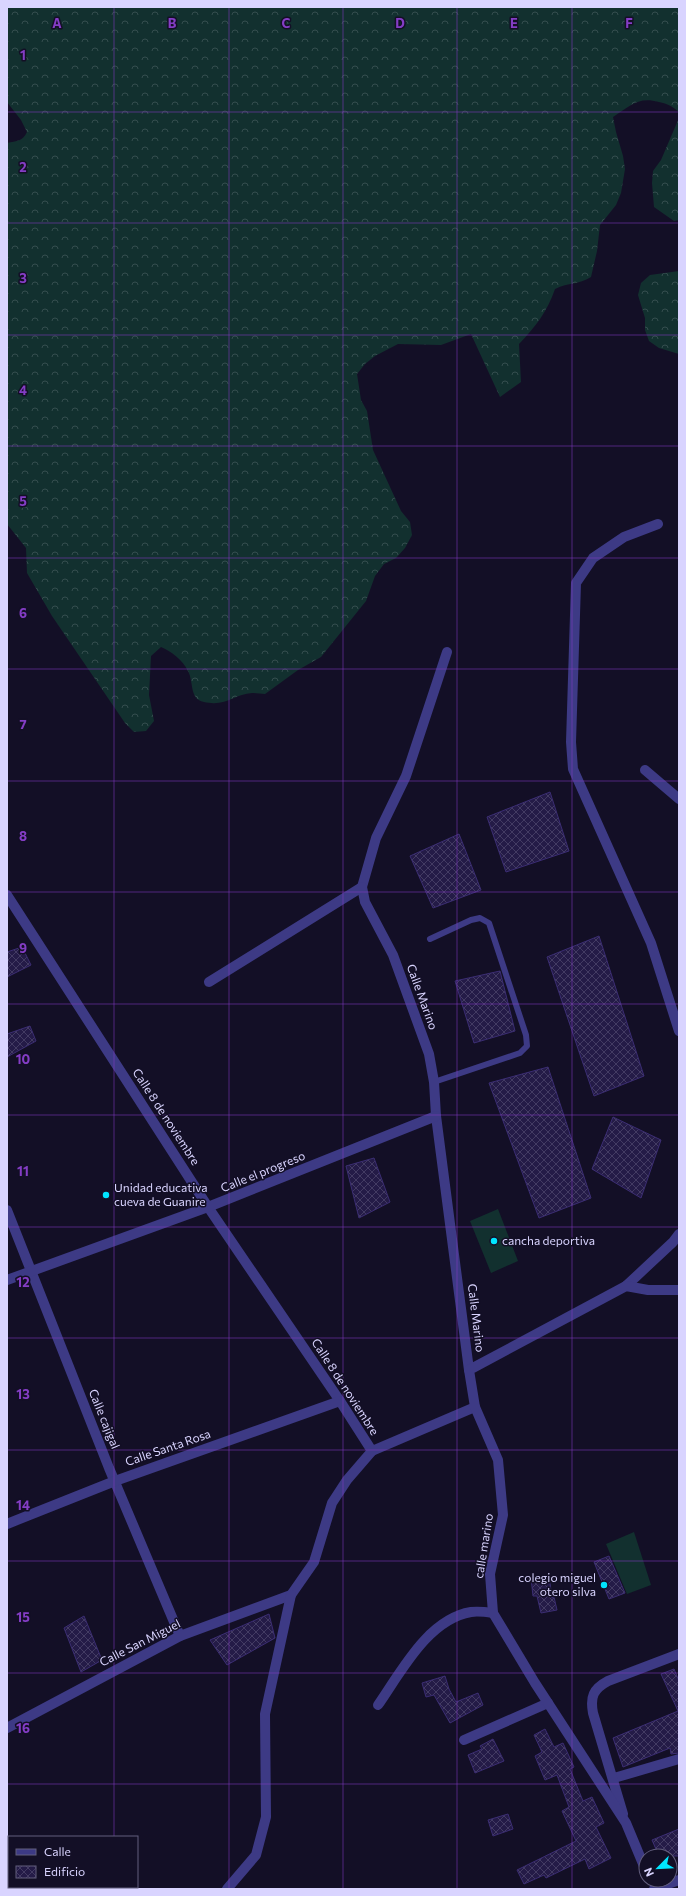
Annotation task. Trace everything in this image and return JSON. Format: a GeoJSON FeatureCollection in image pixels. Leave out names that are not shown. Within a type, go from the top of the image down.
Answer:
{"type":"FeatureCollection","features":[{"type":"Feature","properties":{"kind":"street"},"geometry":{"type":"LineString","coordinates":[[658,524],[624,537],[593,558],[576,583],[571,742],[573,769],[651,943],[679,1031]]}},
{"type":"Feature","properties":{"kind":"street"},"geometry":{"type":"LineString","coordinates":[[209,982],[362,887],[376,838],[406,776],[447,652]]}},
{"type":"Feature","properties":{"kind":"street"},"geometry":{"type":"LineString","coordinates":[[645,770],[679,799]]}},
{"type":"Feature","properties":{"kind":"street","name":"Calle Marino"},"geometry":{"type":"LineString","coordinates":[[362,887],[365,902],[393,955],[428,1054],[434,1082],[436,1116],[469,1370]]}},
{"type":"Feature","properties":{"kind":"street","name":"Calle 8 de noviembre"},"geometry":{"type":"LineString","coordinates":[[7,895],[208,1207],[340,1401],[372,1451]]}},
{"type":"Feature","properties":{"kind":"street","name":"Calle el progreso"},"geometry":{"type":"LineString","coordinates":[[7,1280],[208,1207],[436,1116]]}},
{"type":"Feature","properties":{"kind":"street","name":"Calle cajigal"},"geometry":{"type":"LineString","coordinates":[[7,1210],[115,1481],[180,1636]]}},
{"type":"Feature","properties":{"kind":"street","name":"calle marino"},"geometry":{"type":"LineString","coordinates":[[638,1852],[626,1823],[548,1703],[493,1613],[490,1574],[503,1515],[498,1460],[475,1407],[469,1370],[626,1286],[674,1242],[679,1234]]}},
{"type":"Feature","properties":{"kind":"street"},"geometry":{"type":"LineString","coordinates":[[626,1286],[648,1290],[679,1290]]}},
{"type":"Feature","properties":{"kind":"street","name":"Calle Santa Rosa"},"geometry":{"type":"LineString","coordinates":[[7,1524],[115,1481],[340,1401]]}},
{"type":"Feature","properties":{"kind":"street"},"geometry":{"type":"LineString","coordinates":[[227,1889],[256,1855],[266,1817],[265,1714],[291,1595],[314,1562],[332,1503],[347,1480],[372,1451],[475,1407]]}},
{"type":"Feature","properties":{"kind":"street","name":"Calle San Miguel"},"geometry":{"type":"LineString","coordinates":[[7,1728],[180,1636],[291,1595]]}},
{"type":"Feature","properties":{"kind":"street"},"geometry":{"type":"LineString","coordinates":[[378,1705],[414,1652],[436,1629],[452,1618],[472,1612],[493,1613]]}},
{"type":"Feature","properties":{"kind":"street"},"geometry":{"type":"LineString","coordinates":[[626,1823],[614,1778],[599,1737],[593,1713],[591,1699],[592,1693],[600,1685],[608,1681],[679,1654]]}},
{"type":"Feature","properties":{"kind":"street"},"geometry":{"type":"LineString","coordinates":[[464,1740],[548,1703]]}},
{"type":"Feature","properties":{"kind":"street"},"geometry":{"type":"LineString","coordinates":[[614,1778],[679,1759]]}},
{"type":"Feature","properties":{"kind":"street"},"geometry":{"type":"LineString","coordinates":[[654,1889],[679,1880]]}},
{"type":"Feature","properties":{"kind":"lane"},"geometry":{"type":"LineString","coordinates":[[430,939],[471,920],[480,918],[489,923],[526,1035],[527,1046],[520,1053],[434,1082]]}},
{"type":"Feature","properties":{"kind":"green space"},"geometry":{"type":"Polygon","coordinates":[[[7,7],[679,7],[679,112],[665,104],[652,100],[645,100],[634,103],[613,117],[625,169],[621,193],[616,205],[600,225],[597,251],[591,277],[555,289],[540,318],[519,344],[521,382],[500,397],[471,334],[441,345],[398,344],[375,356],[365,364],[357,374],[361,400],[367,411],[373,450],[401,511],[410,522],[412,535],[405,548],[396,558],[384,564],[375,576],[366,601],[321,657],[298,670],[265,694],[246,694],[218,703],[199,700],[194,694],[190,675],[186,667],[176,656],[161,647],[151,656],[149,695],[154,721],[146,731],[134,732],[125,723],[52,616],[27,573],[26,548],[7,524],[7,143],[22,139],[27,132],[21,120],[7,102],[7,7]]]}},
{"type":"Feature","properties":{"kind":"green space"},"geometry":{"type":"Polygon","coordinates":[[[679,118],[679,220],[674,221],[654,207],[652,183],[653,171],[661,160],[679,118]]]}},
{"type":"Feature","properties":{"kind":"green space"},"geometry":{"type":"Polygon","coordinates":[[[679,271],[679,354],[659,348],[649,341],[645,330],[645,318],[638,295],[641,283],[650,275],[679,271]]]}},
{"type":"Feature","properties":{"kind":"green space","name":"cancha deportiva"},"geometry":{"type":"Polygon","coordinates":[[[498,1209],[518,1261],[491,1273],[470,1221],[498,1209]]]}},
{"type":"Feature","properties":{"kind":"green space"},"geometry":{"type":"Polygon","coordinates":[[[634,1532],[651,1585],[627,1594],[606,1544],[634,1532]]]}},
{"type":"Feature","properties":{"kind":"building"},"geometry":{"type":"Polygon","coordinates":[[[550,792],[569,851],[506,872],[487,817],[550,792]]]}},
{"type":"Feature","properties":{"kind":"building"},"geometry":{"type":"Polygon","coordinates":[[[459,834],[481,890],[433,908],[410,856],[459,834]]]}},
{"type":"Feature","properties":{"kind":"building"},"geometry":{"type":"Polygon","coordinates":[[[599,936],[644,1076],[594,1096],[547,957],[599,936]]]}},
{"type":"Feature","properties":{"kind":"building"},"geometry":{"type":"Polygon","coordinates":[[[22,947],[31,965],[7,977],[7,952],[22,947]]]}},
{"type":"Feature","properties":{"kind":"building"},"geometry":{"type":"Polygon","coordinates":[[[500,971],[515,1031],[474,1043],[455,981],[500,971]]]}},
{"type":"Feature","properties":{"kind":"building"},"geometry":{"type":"Polygon","coordinates":[[[30,1026],[36,1041],[7,1057],[7,1034],[30,1026]]]}},
{"type":"Feature","properties":{"kind":"building"},"geometry":{"type":"Polygon","coordinates":[[[548,1067],[591,1198],[539,1218],[489,1083],[548,1067]]]}},
{"type":"Feature","properties":{"kind":"building"},"geometry":{"type":"Polygon","coordinates":[[[613,1117],[661,1140],[641,1198],[592,1169],[613,1117]]]}},
{"type":"Feature","properties":{"kind":"building"},"geometry":{"type":"Polygon","coordinates":[[[374,1158],[390,1202],[359,1218],[346,1166],[374,1158]]]}},
{"type":"Feature","properties":{"kind":"building"},"geometry":{"type":"Polygon","coordinates":[[[609,1556],[625,1593],[609,1599],[594,1562],[609,1556]]]}},
{"type":"Feature","properties":{"kind":"building"},"geometry":{"type":"Polygon","coordinates":[[[549,1576],[552,1598],[554,1597],[557,1610],[541,1613],[537,1596],[533,1596],[531,1578],[549,1576]]]}},
{"type":"Feature","properties":{"kind":"building"},"geometry":{"type":"Polygon","coordinates":[[[269,1614],[275,1638],[227,1665],[210,1640],[269,1614]]]}},
{"type":"Feature","properties":{"kind":"building"},"geometry":{"type":"Polygon","coordinates":[[[84,1616],[102,1660],[81,1672],[64,1628],[84,1616]]]}},
{"type":"Feature","properties":{"kind":"building"},"geometry":{"type":"Polygon","coordinates":[[[674,1669],[679,1681],[679,1753],[671,1754],[670,1748],[623,1767],[613,1738],[678,1711],[661,1674],[674,1669]]]}},
{"type":"Feature","properties":{"kind":"building"},"geometry":{"type":"Polygon","coordinates":[[[445,1676],[449,1689],[456,1702],[478,1693],[483,1705],[450,1723],[434,1695],[426,1697],[422,1683],[445,1676]]]}},
{"type":"Feature","properties":{"kind":"building"},"geometry":{"type":"Polygon","coordinates":[[[545,1729],[554,1747],[563,1743],[574,1767],[570,1769],[583,1801],[592,1797],[604,1823],[596,1827],[611,1858],[589,1869],[585,1859],[546,1878],[544,1875],[524,1884],[517,1870],[576,1841],[562,1811],[569,1807],[557,1775],[545,1780],[535,1756],[542,1752],[534,1735],[545,1729]]]}},
{"type":"Feature","properties":{"kind":"building"},"geometry":{"type":"Polygon","coordinates":[[[493,1739],[504,1761],[475,1773],[468,1755],[482,1749],[480,1746],[493,1739]]]}},
{"type":"Feature","properties":{"kind":"building"},"geometry":{"type":"Polygon","coordinates":[[[508,1814],[513,1829],[493,1836],[488,1820],[508,1814]]]}},
{"type":"Feature","properties":{"kind":"building"},"geometry":{"type":"Polygon","coordinates":[[[679,1829],[679,1856],[678,1848],[656,1848],[652,1840],[679,1829]]]}},
{"type":"Feature","properties":{"kind":"place","name":"Unidad educativa cueva de Guanire"},"geometry":{"type":"Point","coordinates":[106,1195]}},
{"type":"Feature","properties":{"kind":"place","name":"cancha deportiva"},"geometry":{"type":"Point","coordinates":[494,1241]}},
{"type":"Feature","properties":{"kind":"place","name":"colegio miguel otero silva"},"geometry":{"type":"Point","coordinates":[604,1585]}}]}
